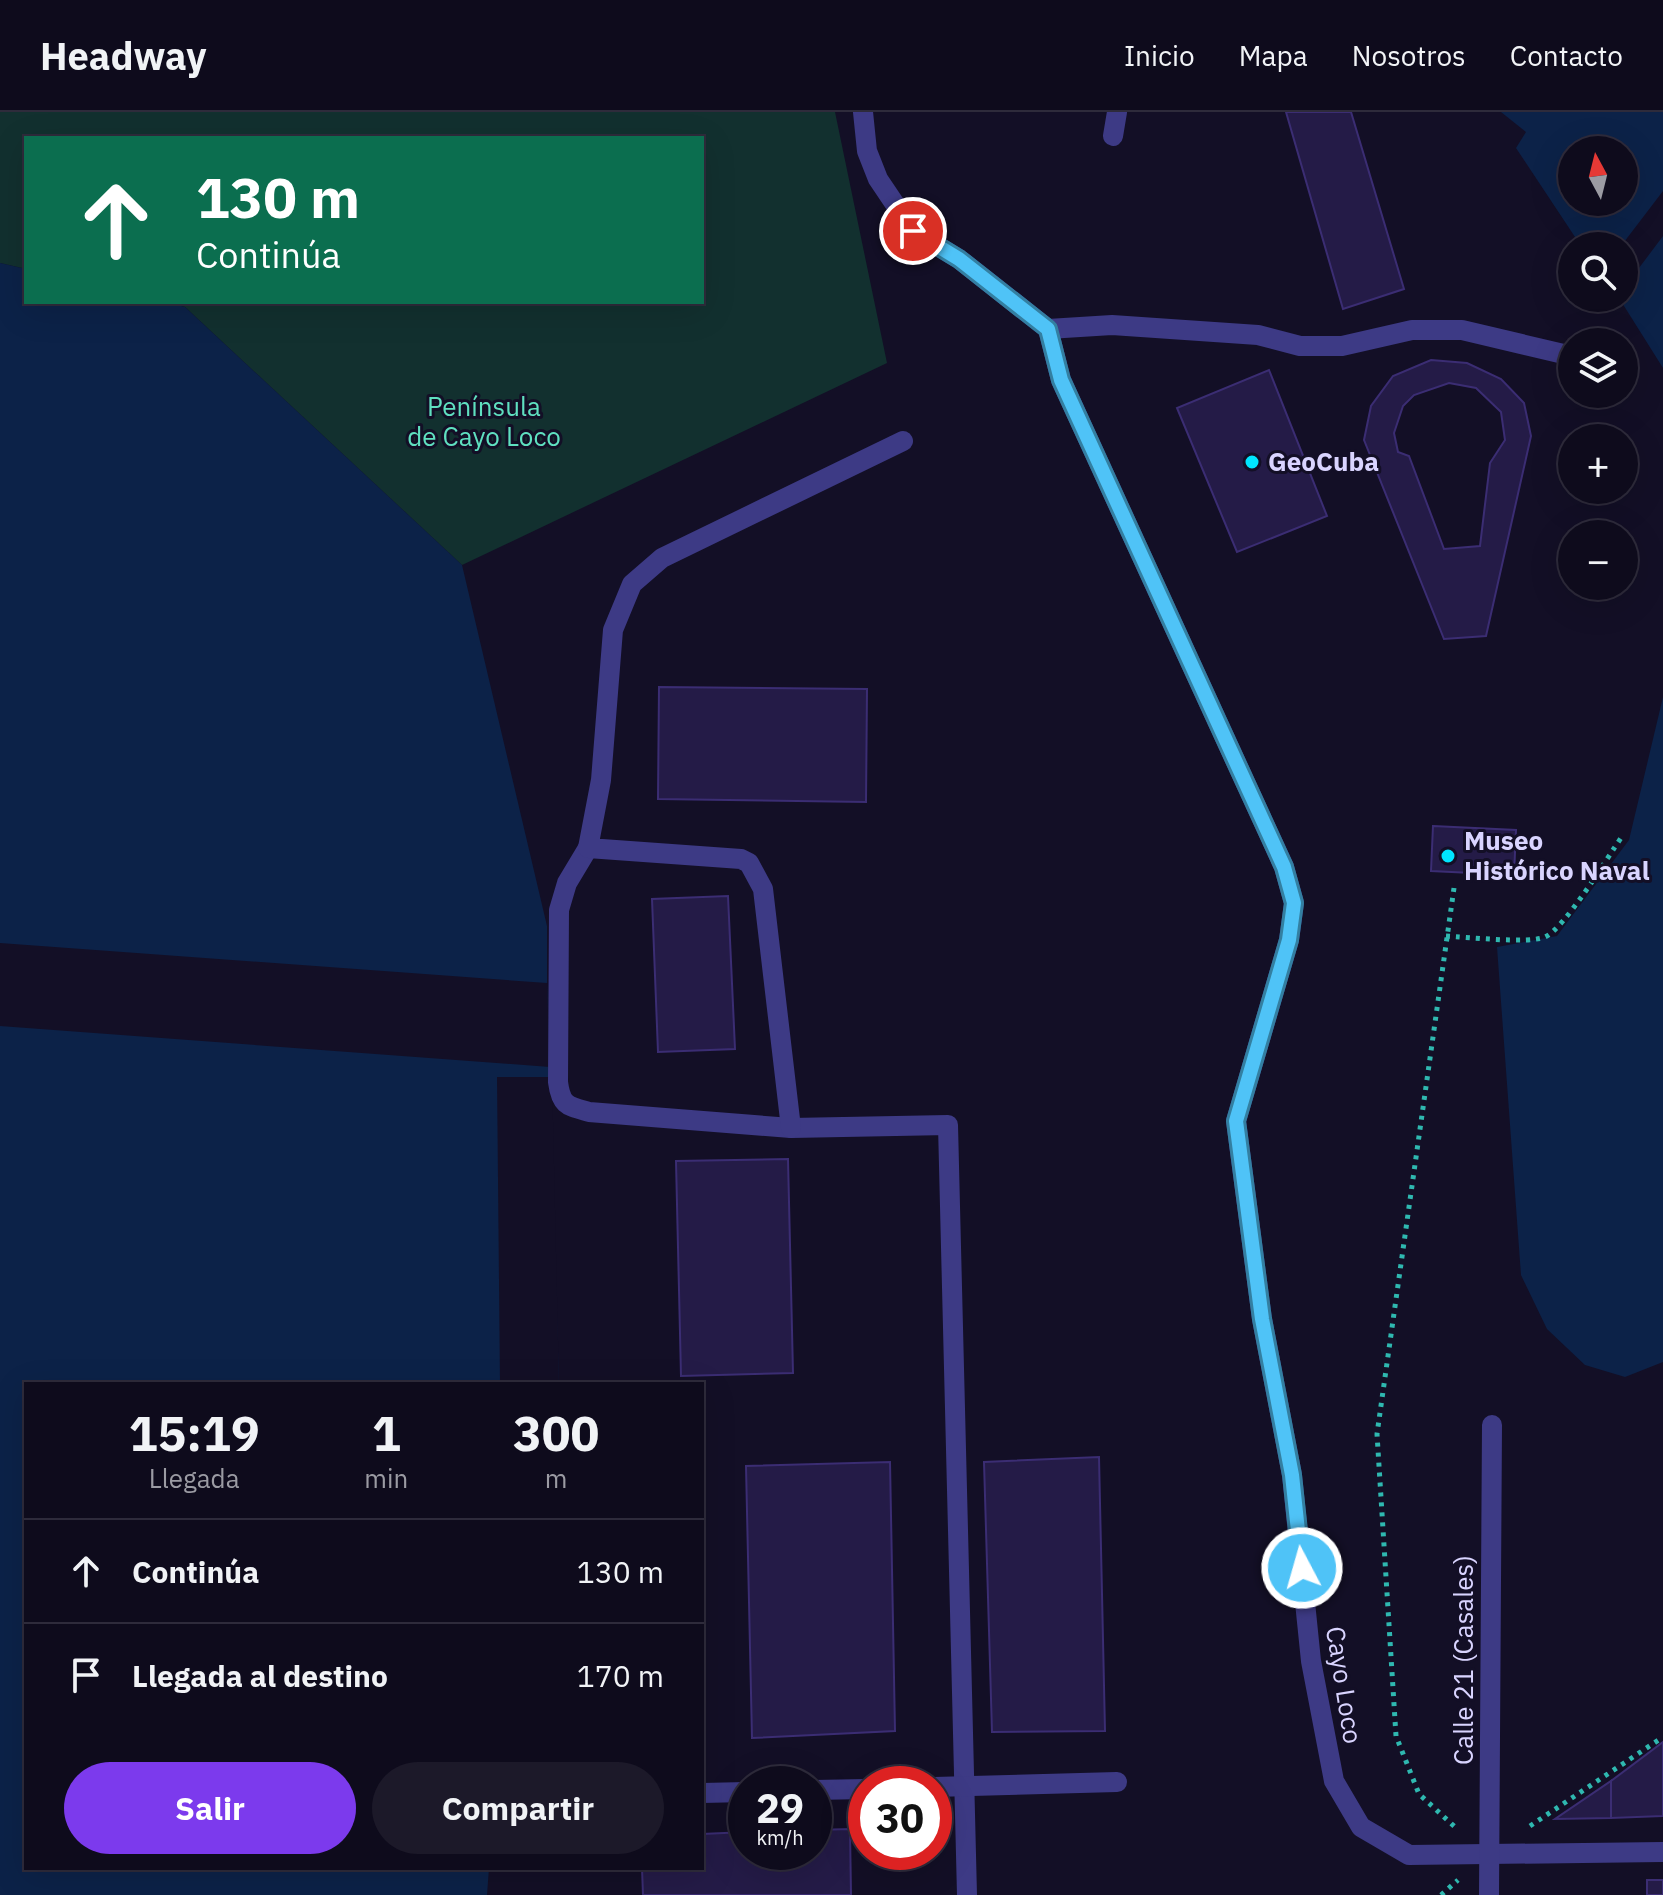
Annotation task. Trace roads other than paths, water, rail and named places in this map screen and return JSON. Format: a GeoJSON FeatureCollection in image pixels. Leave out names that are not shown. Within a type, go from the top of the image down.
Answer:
{"type":"FeatureCollection","features":[{"type":"Feature","properties":{"kind":"street"},"geometry":{"type":"LineString","coordinates":[[863,112],[867,151],[878,179],[913,231],[959,259],[1048,329],[1112,325],[1258,335],[1300,346],[1342,346],[1412,330],[1462,330],[1558,353]]}},
{"type":"Feature","properties":{"kind":"street"},"geometry":{"type":"LineString","coordinates":[[1113,136],[1117,112]]}},
{"type":"Feature","properties":{"kind":"street","name":"Cayo Loco"},"geometry":{"type":"LineString","coordinates":[[1048,329],[1061,380],[1284,867],[1294,903],[1289,940],[1236,1121],[1262,1319],[1292,1475],[1311,1661],[1334,1781],[1361,1827],[1409,1855],[1663,1852]]}},
{"type":"Feature","properties":{"kind":"street"},"geometry":{"type":"LineString","coordinates":[[903,441],[662,558],[632,584],[613,630],[601,780],[588,848],[567,883],[559,910],[560,1097],[569,1107],[589,1112],[791,1128],[948,1125],[967,1895]]}},
{"type":"Feature","properties":{"kind":"street"},"geometry":{"type":"LineString","coordinates":[[588,848],[741,859],[749,863],[757,874],[763,889],[791,1128]]}},
{"type":"Feature","properties":{"kind":"street","name":"Calle 21 (Casales)"},"geometry":{"type":"LineString","coordinates":[[1489,1895],[1492,1425]]}},
{"type":"Feature","properties":{"kind":"street"},"geometry":{"type":"LineString","coordinates":[[952,1786],[1117,1782]]}},
{"type":"Feature","properties":{"kind":"street"},"geometry":{"type":"LineString","coordinates":[[704,1793],[728,1792]]}},
{"type":"Feature","properties":{"kind":"water"},"geometry":{"type":"Polygon","coordinates":[[[1501,112],[1663,112],[1663,368],[1628,312],[1638,312],[1638,232],[1572,232],[1561,216],[1638,216],[1638,136],[1558,136],[1558,211],[1516,148],[1526,132],[1501,112]]]}},
{"type":"Feature","properties":{"kind":"water"},"geometry":{"type":"Polygon","coordinates":[[[0,263],[24,269],[24,304],[174,304],[185,307],[462,565],[547,926],[559,1382],[24,1382],[24,1870],[489,1870],[487,1895],[0,1895],[0,263]]]}},
{"type":"Feature","properties":{"kind":"water"},"geometry":{"type":"Polygon","coordinates":[[[1663,697],[1663,1362],[1625,1377],[1585,1365],[1547,1329],[1521,1275],[1497,947],[1557,936],[1629,840],[1663,697]]]}},
{"type":"Feature","properties":{"kind":"place","name":"GeoCuba"},"geometry":{"type":"Point","coordinates":[1252,462]}},
{"type":"Feature","properties":{"kind":"place","name":"Museo Histórico Naval"},"geometry":{"type":"Point","coordinates":[1448,856]}},
{"type":"Feature","properties":{"kind":"park label","name":"Península de Cayo Loco"},"geometry":{"type":"Point","coordinates":[484,422]}}]}
